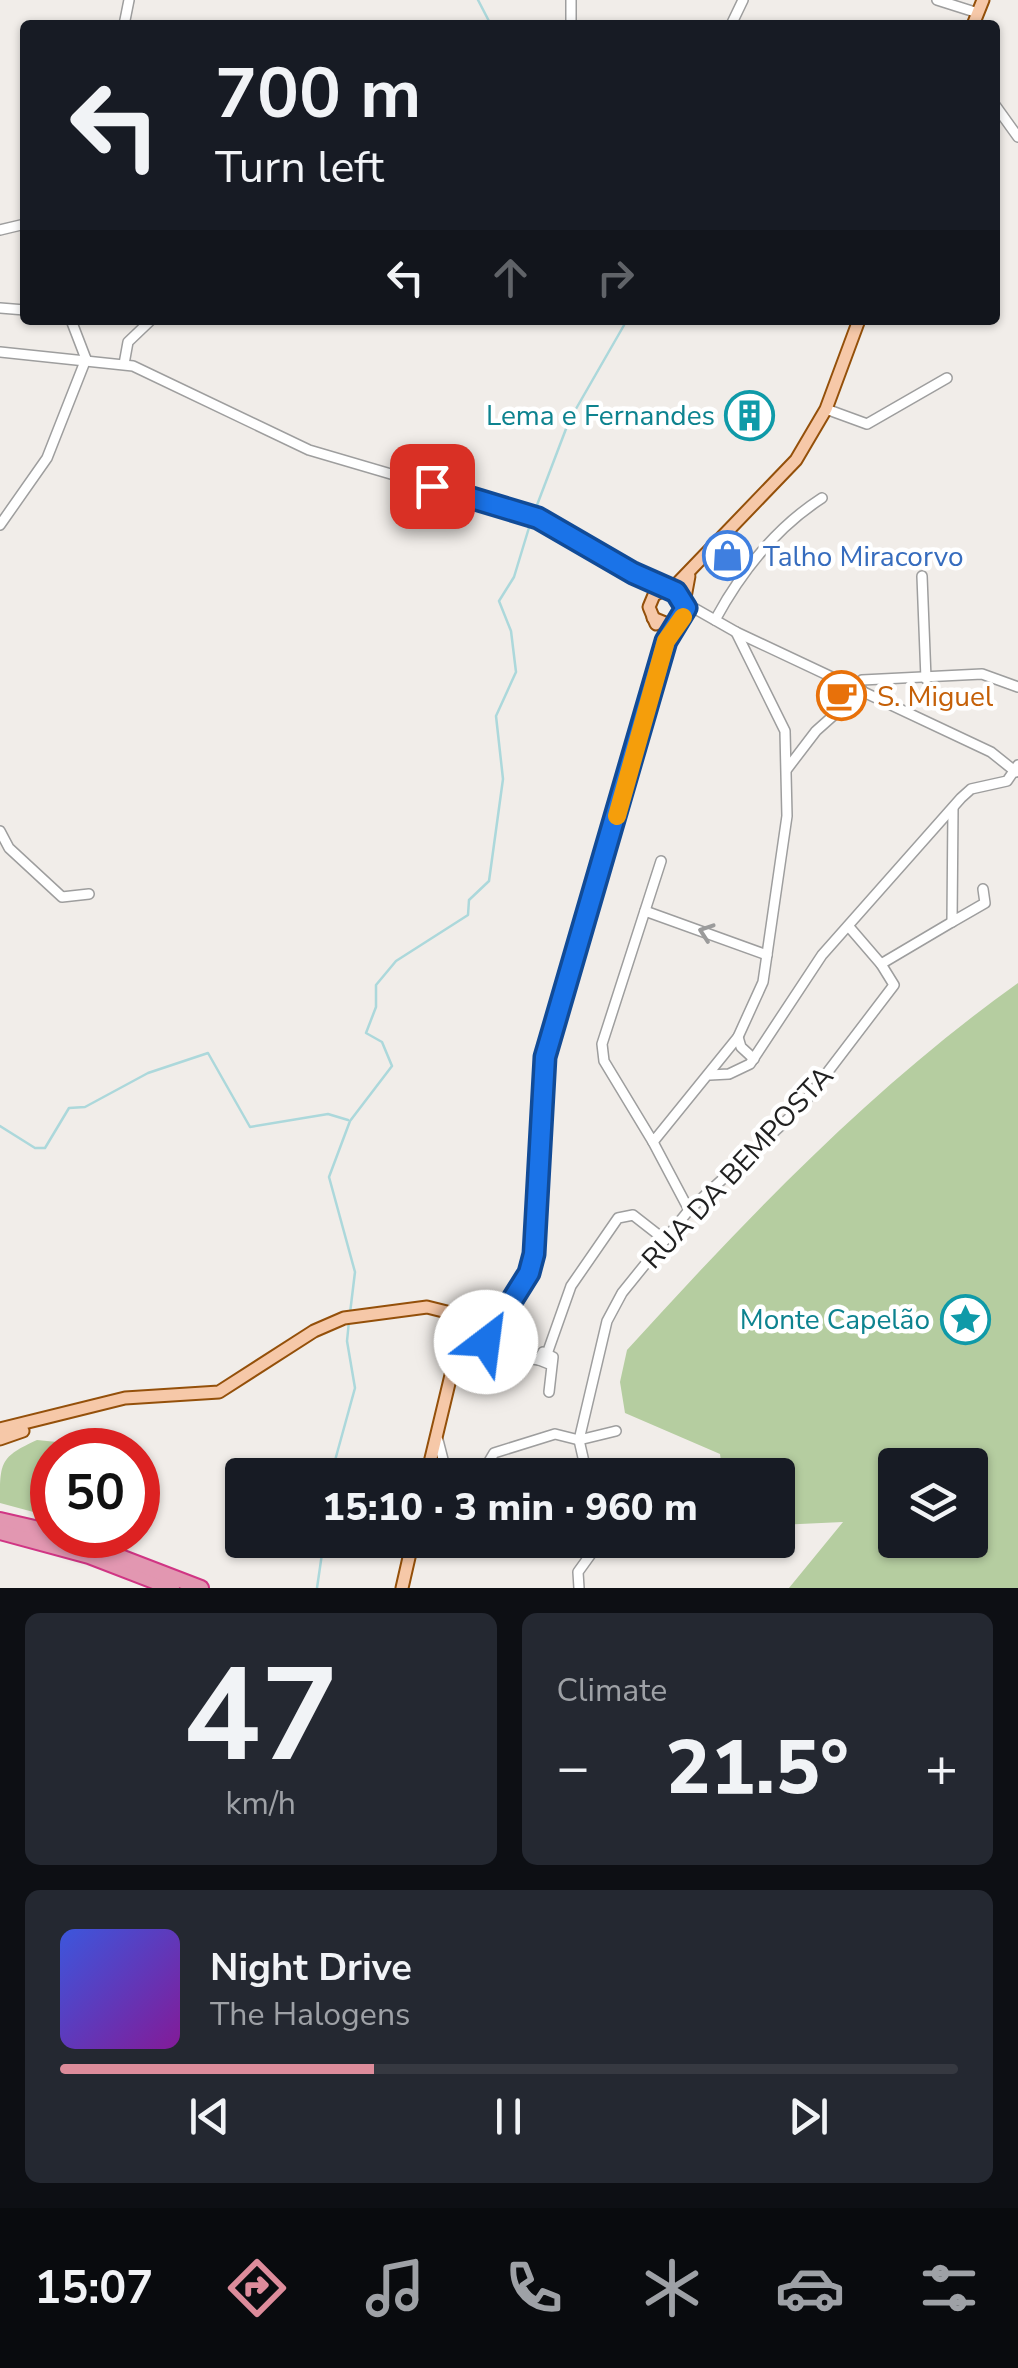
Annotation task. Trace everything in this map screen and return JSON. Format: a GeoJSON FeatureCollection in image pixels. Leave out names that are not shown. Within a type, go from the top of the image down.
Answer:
{"type":"FeatureCollection","features":[{"type":"Feature","properties":{"kind":"highway"},"geometry":{"type":"LineString","coordinates":[[0,1520],[30,1527]]}},
{"type":"Feature","properties":{"kind":"highway"},"geometry":{"type":"LineString","coordinates":[[0,1532],[30,1540]]}},
{"type":"Feature","properties":{"kind":"highway"},"geometry":{"type":"LineString","coordinates":[[0,1542],[30,1540]]}},
{"type":"Feature","properties":{"kind":"highway"},"geometry":{"type":"LineString","coordinates":[[108,1558],[172,1588]]}},
{"type":"Feature","properties":{"kind":"highway"},"geometry":{"type":"LineString","coordinates":[[114,1558],[201,1588]]}},
{"type":"Feature","properties":{"kind":"main road"},"geometry":{"type":"LineString","coordinates":[[666,641],[653,618],[650,601],[669,590],[780,481],[826,409],[857,325]]}},
{"type":"Feature","properties":{"kind":"main road"},"geometry":{"type":"LineString","coordinates":[[449,1383],[529,1273],[534,1254],[545,1057],[666,641],[678,622],[692,567]]}},
{"type":"Feature","properties":{"kind":"main road"},"geometry":{"type":"LineString","coordinates":[[669,590],[684,601]]}},
{"type":"Feature","properties":{"kind":"main road"},"geometry":{"type":"LineString","coordinates":[[653,618],[663,625],[678,622]]}},
{"type":"Feature","properties":{"kind":"main road"},"geometry":{"type":"LineString","coordinates":[[0,1439],[125,1398],[220,1392],[314,1330],[344,1318],[427,1307],[479,1339]]}},
{"type":"Feature","properties":{"kind":"main road"},"geometry":{"type":"LineString","coordinates":[[460,1325],[488,1320],[504,1308]]}},
{"type":"Feature","properties":{"kind":"main road"},"geometry":{"type":"LineString","coordinates":[[431,1458],[449,1383],[463,1352],[479,1339],[488,1320]]}},
{"type":"Feature","properties":{"kind":"main road"},"geometry":{"type":"LineString","coordinates":[[460,1325],[463,1352]]}},
{"type":"Feature","properties":{"kind":"main road"},"geometry":{"type":"LineString","coordinates":[[0,1430],[84,1410]]}},
{"type":"Feature","properties":{"kind":"main road"},"geometry":{"type":"LineString","coordinates":[[402,1588],[409,1558]]}},
{"type":"Feature","properties":{"kind":"street"},"geometry":{"type":"LineString","coordinates":[[938,0],[978,13]]}},
{"type":"Feature","properties":{"kind":"street"},"geometry":{"type":"LineString","coordinates":[[1000,113],[1018,137]]}},
{"type":"Feature","properties":{"kind":"street"},"geometry":{"type":"LineString","coordinates":[[0,524],[47,458],[86,359],[72,325]]}},
{"type":"Feature","properties":{"kind":"street"},"geometry":{"type":"LineString","coordinates":[[124,364],[128,342],[146,325]]}},
{"type":"Feature","properties":{"kind":"street"},"geometry":{"type":"LineString","coordinates":[[0,352],[124,364],[179,386],[309,450],[534,516],[669,590]]}},
{"type":"Feature","properties":{"kind":"street"},"geometry":{"type":"LineString","coordinates":[[826,409],[867,424],[947,378]]}},
{"type":"Feature","properties":{"kind":"street"},"geometry":{"type":"LineString","coordinates":[[713,619],[732,587],[789,520],[822,498]]}},
{"type":"Feature","properties":{"kind":"street"},"geometry":{"type":"LineString","coordinates":[[633,573],[648,588],[650,601]]}},
{"type":"Feature","properties":{"kind":"street"},"geometry":{"type":"LineString","coordinates":[[922,576],[926,679]]}},
{"type":"Feature","properties":{"kind":"street"},"geometry":{"type":"LineString","coordinates":[[684,601],[736,632],[991,752],[1017,770],[996,786],[970,789],[822,955],[754,1059],[741,1070],[710,1075]]}},
{"type":"Feature","properties":{"kind":"street"},"geometry":{"type":"LineString","coordinates":[[678,622],[713,619]]}},
{"type":"Feature","properties":{"kind":"street"},"geometry":{"type":"LineString","coordinates":[[653,1142],[738,1037],[758,1000],[767,956],[785,840],[785,730],[736,632]]}},
{"type":"Feature","properties":{"kind":"street"},"geometry":{"type":"LineString","coordinates":[[787,769],[862,680],[982,674],[1018,686]]}},
{"type":"Feature","properties":{"kind":"street"},"geometry":{"type":"LineString","coordinates":[[952,922],[953,808]]}},
{"type":"Feature","properties":{"kind":"street"},"geometry":{"type":"LineString","coordinates":[[0,831],[9,848],[62,898],[64,910]]}},
{"type":"Feature","properties":{"kind":"street"},"geometry":{"type":"LineString","coordinates":[[661,861],[602,1044],[604,1061],[689,1210]]}},
{"type":"Feature","properties":{"kind":"street"},"geometry":{"type":"LineString","coordinates":[[850,928],[881,964],[985,903],[982,889]]}},
{"type":"Feature","properties":{"kind":"street"},"geometry":{"type":"LineString","coordinates":[[62,898],[89,894]]}},
{"type":"Feature","properties":{"kind":"street"},"geometry":{"type":"LineString","coordinates":[[645,911],[767,956]]}},
{"type":"Feature","properties":{"kind":"street","name":"RUA DA BEMPOSTA"},"geometry":{"type":"LineString","coordinates":[[583,1458],[579,1440],[607,1321],[622,1293],[689,1210],[801,1106],[894,984],[881,964]]}},
{"type":"Feature","properties":{"kind":"street"},"geometry":{"type":"LineString","coordinates":[[738,1037],[740,1048],[754,1059]]}},
{"type":"Feature","properties":{"kind":"street"},"geometry":{"type":"LineString","coordinates":[[479,1339],[504,1355],[544,1362],[553,1359],[548,1352],[571,1286],[618,1218],[633,1215],[666,1240]]}},
{"type":"Feature","properties":{"kind":"street"},"geometry":{"type":"LineString","coordinates":[[544,1362],[549,1392]]}},
{"type":"Feature","properties":{"kind":"street"},"geometry":{"type":"LineString","coordinates":[[491,1458],[494,1453],[555,1434],[579,1440],[616,1431]]}},
{"type":"Feature","properties":{"kind":"street"},"geometry":{"type":"LineString","coordinates":[[435,1438],[442,1458]]}},
{"type":"Feature","properties":{"kind":"street"},"geometry":{"type":"LineString","coordinates":[[579,1588],[578,1572],[588,1558]]}},
{"type":"Feature","properties":{"kind":"green space"},"geometry":{"type":"Polygon","coordinates":[[[1018,983],[1018,1588],[789,1588],[843,1522],[795,1524],[795,1458],[721,1458],[720,1454],[625,1413],[620,1382],[627,1350],[813,1156],[912,1066],[1018,983]]]}},
{"type":"Feature","properties":{"kind":"green space"},"geometry":{"type":"Polygon","coordinates":[[[30,1444],[30,1511],[0,1503],[2,1470],[16,1451],[30,1444]]]}},
{"type":"Feature","properties":{"kind":"waterway"},"geometry":{"type":"LineString","coordinates":[[478,0],[488,20]]}},
{"type":"Feature","properties":{"kind":"waterway"},"geometry":{"type":"LineString","coordinates":[[534,513],[569,421],[624,325]]}},
{"type":"Feature","properties":{"kind":"waterway"},"geometry":{"type":"LineString","coordinates":[[350,1313],[355,1272],[329,1177],[350,1121],[392,1066],[382,1042],[366,1033],[376,1007],[376,985],[396,961],[468,915],[469,900],[489,881],[503,779],[496,716],[516,672],[511,631],[499,601],[514,577],[531,521]]}},
{"type":"Feature","properties":{"kind":"waterway"},"geometry":{"type":"LineString","coordinates":[[0,1126],[35,1148],[45,1148],[69,1108],[85,1107],[148,1073],[208,1053],[250,1127],[328,1114],[348,1120]]}},
{"type":"Feature","properties":{"kind":"waterway"},"geometry":{"type":"LineString","coordinates":[[336,1458],[355,1388],[347,1341],[349,1321]]}},
{"type":"Feature","properties":{"kind":"waterway"},"geometry":{"type":"LineString","coordinates":[[317,1588],[321,1558]]}},
{"type":"Feature","properties":{"kind":"slow traffic"},"geometry":{"type":"LineString","coordinates":[[617,816],[666,641],[683,617]]}},
{"type":"Feature","properties":{"kind":"place","name":"Lema e Fernandes"},"geometry":{"type":"Point","coordinates":[750,415]}},
{"type":"Feature","properties":{"kind":"place","name":"Talho Miracorvo"},"geometry":{"type":"Point","coordinates":[728,556]}},
{"type":"Feature","properties":{"kind":"place","name":"S. Miguel"},"geometry":{"type":"Point","coordinates":[842,696]}},
{"type":"Feature","properties":{"kind":"place","name":"Monte Capelão"},"geometry":{"type":"Point","coordinates":[965,1319]}},
{"type":"Feature","properties":{"kind":"route"},"geometry":{"type":"LineString","coordinates":[[432,486],[530,514],[633,573],[676,592],[684,599],[686,608],[666,641],[545,1057],[534,1254],[529,1273],[486,1342]]}}]}
